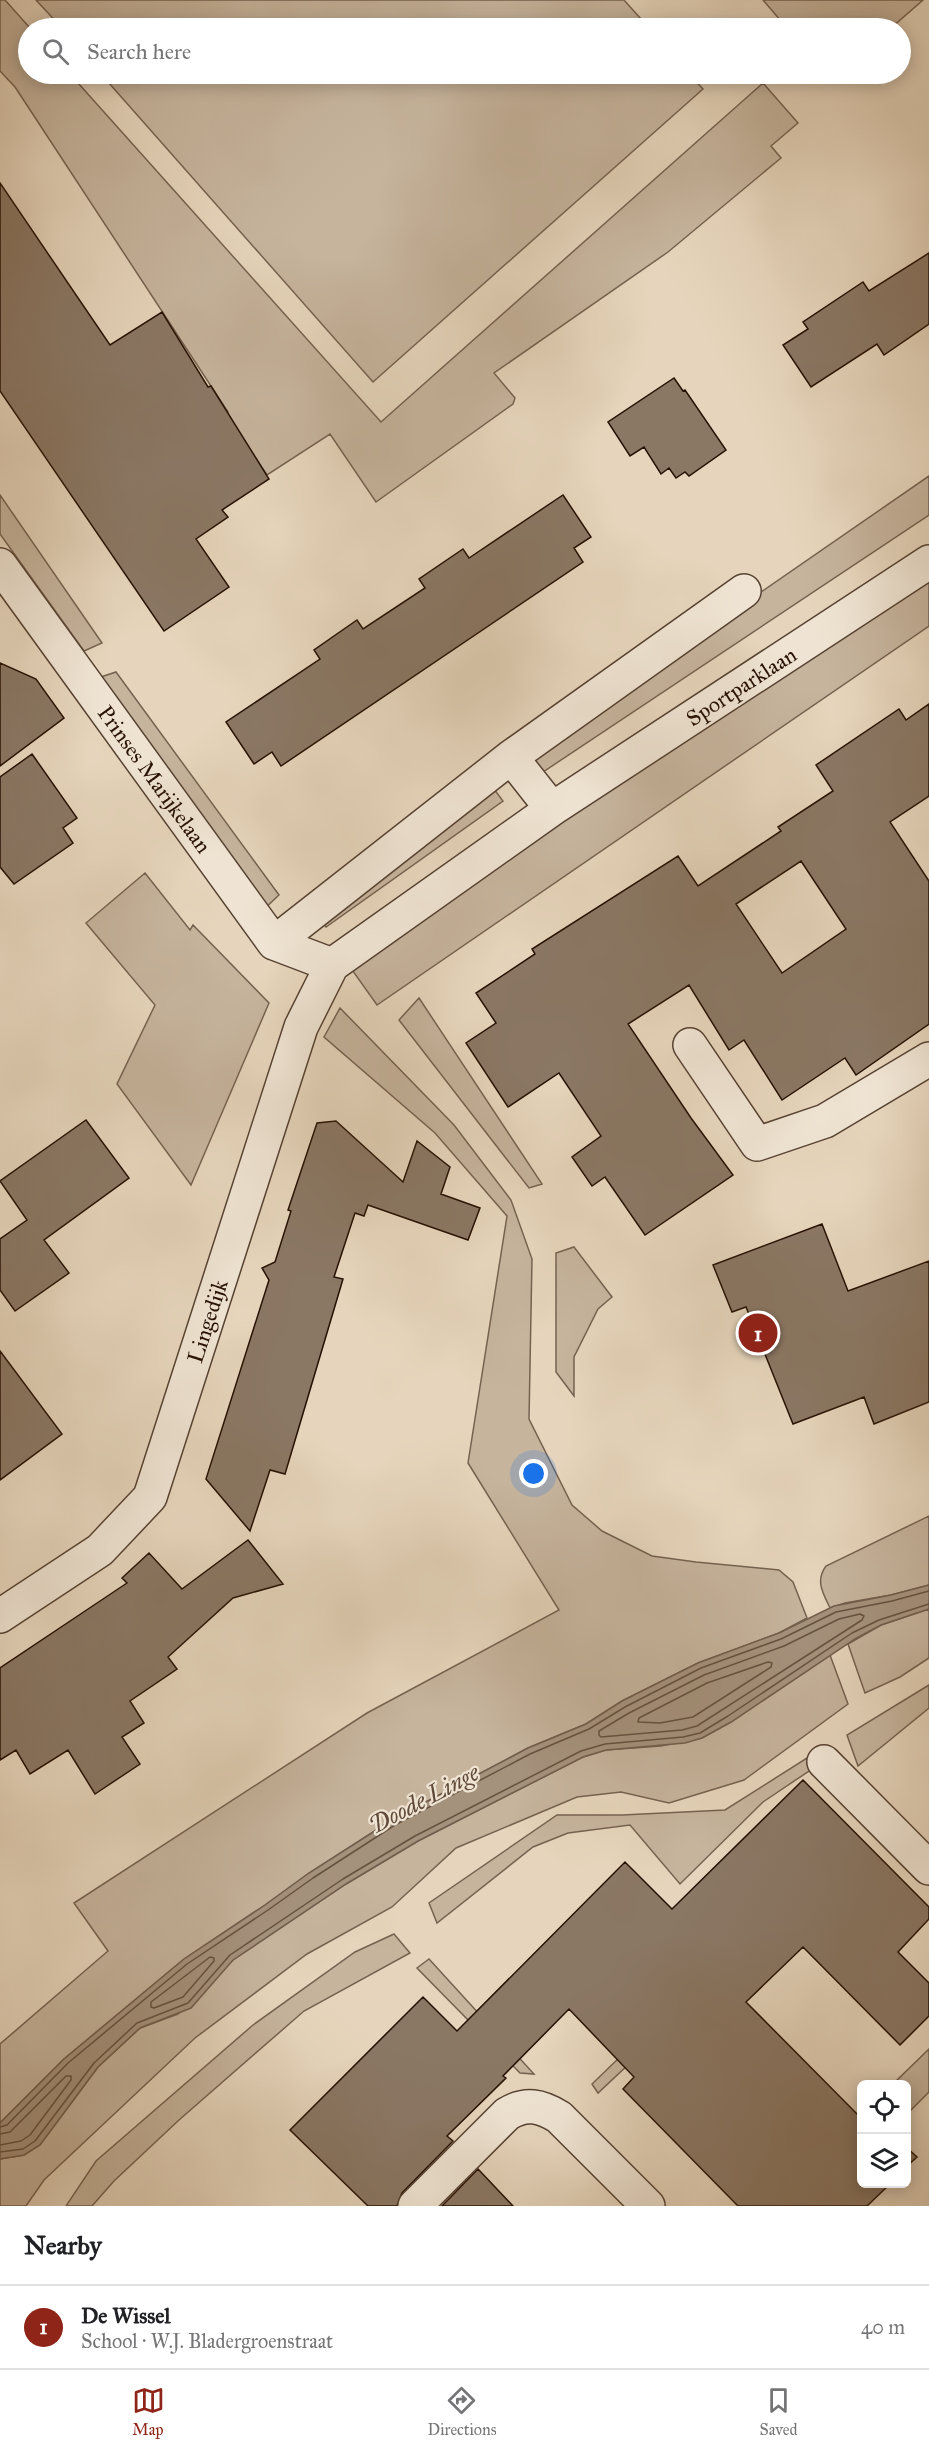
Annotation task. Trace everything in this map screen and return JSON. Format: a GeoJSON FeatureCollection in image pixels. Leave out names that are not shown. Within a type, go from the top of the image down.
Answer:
{"type":"FeatureCollection","features":[{"type":"Feature","properties":{"kind":"street","name":"Sportparklaan"},"geometry":{"type":"LineString","coordinates":[[332,965],[552,809],[929,562]]}},
{"type":"Feature","properties":{"kind":"street","name":"Prinses Marijkelaan"},"geometry":{"type":"LineString","coordinates":[[0,565],[274,943]]}},
{"type":"Feature","properties":{"kind":"street"},"geometry":{"type":"LineString","coordinates":[[274,943],[511,757],[744,591]]}},
{"type":"Feature","properties":{"kind":"street"},"geometry":{"type":"LineString","coordinates":[[511,757],[552,809]]}},
{"type":"Feature","properties":{"kind":"street"},"geometry":{"type":"LineString","coordinates":[[274,943],[332,965]]}},
{"type":"Feature","properties":{"kind":"street","name":"Lingedijk"},"geometry":{"type":"LineString","coordinates":[[0,1616],[100,1550],[150,1497],[301,1027],[332,965]]}},
{"type":"Feature","properties":{"kind":"street"},"geometry":{"type":"LineString","coordinates":[[690,1045],[757,1144],[825,1121],[929,1059]]}},
{"type":"Feature","properties":{"kind":"street"},"geometry":{"type":"LineString","coordinates":[[824,1762],[929,1868]]}},
{"type":"Feature","properties":{"kind":"street"},"geometry":{"type":"LineString","coordinates":[[415,2206],[507,2114],[517,2108],[532,2106],[543,2108],[559,2117],[648,2206]]}},
{"type":"Feature","properties":{"kind":"shaded area"},"geometry":{"type":"Polygon","coordinates":[[[0,0],[5,0],[21,18],[18,18],[18,84],[79,84],[381,422],[762,84],[798,123],[771,146],[781,158],[668,252],[494,373],[515,398],[513,404],[376,502],[330,434],[267,475],[15,87],[0,71],[0,0]]]}},
{"type":"Feature","properties":{"kind":"shaded area"},"geometry":{"type":"Polygon","coordinates":[[[36,0],[624,0],[640,18],[53,18],[36,0]]]}},
{"type":"Feature","properties":{"kind":"shaded area"},"geometry":{"type":"Polygon","coordinates":[[[763,0],[923,0],[902,18],[778,18],[763,0]]]}},
{"type":"Feature","properties":{"kind":"shaded area"},"geometry":{"type":"Polygon","coordinates":[[[110,84],[698,84],[703,89],[373,382],[110,84]]]}},
{"type":"Feature","properties":{"kind":"shaded area"},"geometry":{"type":"Polygon","coordinates":[[[929,476],[929,515],[540,774],[525,755],[929,476]]]}},
{"type":"Feature","properties":{"kind":"shaded area"},"geometry":{"type":"Polygon","coordinates":[[[0,495],[102,643],[84,651],[0,534],[0,495]]]}},
{"type":"Feature","properties":{"kind":"shaded area"},"geometry":{"type":"Polygon","coordinates":[[[929,575],[929,626],[377,1005],[350,967],[436,903],[929,575]]]}},
{"type":"Feature","properties":{"kind":"shaded area"},"geometry":{"type":"Polygon","coordinates":[[[116,672],[279,895],[263,910],[98,678],[116,672]]]}},
{"type":"Feature","properties":{"kind":"shaded area"},"geometry":{"type":"Polygon","coordinates":[[[488,781],[503,801],[326,927],[316,916],[488,781]]]}},
{"type":"Feature","properties":{"kind":"shaded area"},"geometry":{"type":"Polygon","coordinates":[[[145,873],[190,930],[193,925],[269,1003],[191,1185],[117,1084],[155,1005],[86,923],[145,873]]]}},
{"type":"Feature","properties":{"kind":"shaded area"},"geometry":{"type":"Polygon","coordinates":[[[419,998],[542,1184],[529,1188],[399,1020],[419,998]]]}},
{"type":"Feature","properties":{"kind":"shaded area"},"geometry":{"type":"Polygon","coordinates":[[[340,1008],[454,1125],[511,1200],[532,1259],[529,1419],[572,1505],[602,1531],[652,1556],[779,1570],[793,1582],[807,1618],[779,1633],[698,1663],[622,1701],[586,1724],[528,1748],[392,1820],[309,1873],[184,1959],[64,2059],[0,2123],[0,2044],[108,1951],[74,1903],[367,1713],[559,1610],[468,1463],[507,1216],[435,1133],[324,1037],[340,1008]]]}},
{"type":"Feature","properties":{"kind":"shaded area"},"geometry":{"type":"Polygon","coordinates":[[[574,1247],[612,1297],[598,1309],[574,1357],[574,1396],[556,1372],[556,1253],[574,1247]]]}},
{"type":"Feature","properties":{"kind":"shaded area"},"geometry":{"type":"Polygon","coordinates":[[[929,1516],[929,1585],[830,1608],[821,1582],[826,1566],[929,1516]]]}},
{"type":"Feature","properties":{"kind":"shaded area"},"geometry":{"type":"Polygon","coordinates":[[[929,1609],[929,1658],[900,1677],[865,1693],[848,1644],[881,1625],[929,1609]]]}},
{"type":"Feature","properties":{"kind":"shaded area"},"geometry":{"type":"Polygon","coordinates":[[[830,1655],[848,1704],[744,1780],[669,1803],[621,1792],[577,1797],[456,1848],[392,1907],[307,1954],[195,2038],[44,2180],[26,2206],[0,2206],[0,2159],[24,2155],[40,2145],[98,2067],[140,2028],[178,2014],[233,1960],[346,1884],[418,1841],[583,1757],[606,1750],[661,1746],[702,1738],[731,1722],[830,1655]]]}},
{"type":"Feature","properties":{"kind":"shaded area"},"geometry":{"type":"Polygon","coordinates":[[[929,1685],[929,1708],[858,1766],[847,1735],[929,1685]]]}},
{"type":"Feature","properties":{"kind":"shaded area"},"geometry":{"type":"Polygon","coordinates":[[[807,1758],[815,1767],[763,1802],[680,1884],[630,1825],[568,1833],[533,1847],[437,1923],[429,1903],[557,1815],[622,1815],[725,1810],[807,1758]]]}},
{"type":"Feature","properties":{"kind":"shaded area"},"geometry":{"type":"Polygon","coordinates":[[[394,1934],[410,1953],[304,2011],[179,2120],[114,2181],[92,2206],[66,2206],[96,2161],[253,2025],[355,1952],[394,1934]]]}},
{"type":"Feature","properties":{"kind":"shaded area"},"geometry":{"type":"Polygon","coordinates":[[[429,1959],[534,2074],[520,2073],[417,1968],[429,1959]]]}},
{"type":"Feature","properties":{"kind":"shaded area"},"geometry":{"type":"Polygon","coordinates":[[[703,1977],[713,1985],[598,2093],[592,2084],[703,1977]]]}},
{"type":"Feature","properties":{"kind":"shaded area"},"geometry":{"type":"Polygon","coordinates":[[[929,2049],[929,2092],[911,2110],[911,2080],[897,2080],[929,2049]]]}},
{"type":"Feature","properties":{"kind":"water"},"geometry":{"type":"Polygon","coordinates":[[[929,1585],[929,1609],[881,1625],[855,1639],[731,1722],[702,1738],[685,1743],[606,1750],[583,1757],[418,1841],[346,1884],[233,1960],[191,2008],[140,2028],[98,2067],[40,2145],[24,2155],[0,2159],[0,2123],[64,2059],[184,1959],[309,1873],[392,1820],[528,1748],[586,1724],[622,1701],[698,1663],[779,1633],[834,1606],[929,1585]]]}},
{"type":"Feature","properties":{"kind":"building"},"geometry":{"type":"Polygon","coordinates":[[[0,183],[110,345],[162,312],[269,479],[222,510],[228,517],[196,539],[229,587],[164,631],[0,391],[0,183]]]}},
{"type":"Feature","properties":{"kind":"building"},"geometry":{"type":"Polygon","coordinates":[[[929,253],[929,324],[884,355],[877,344],[811,387],[783,345],[808,329],[803,322],[863,282],[869,291],[929,253]]]}},
{"type":"Feature","properties":{"kind":"building"},"geometry":{"type":"Polygon","coordinates":[[[674,378],[683,391],[685,390],[726,450],[689,476],[685,472],[676,478],[669,468],[661,474],[644,447],[630,456],[608,422],[674,378]]]}},
{"type":"Feature","properties":{"kind":"building"},"geometry":{"type":"Polygon","coordinates":[[[563,495],[591,537],[574,548],[583,562],[281,766],[272,752],[254,764],[226,722],[320,659],[314,650],[357,620],[363,629],[425,588],[419,579],[463,549],[469,558],[563,495]]]}},
{"type":"Feature","properties":{"kind":"building"},"geometry":{"type":"Polygon","coordinates":[[[0,663],[36,679],[64,718],[0,766],[0,663]]]}},
{"type":"Feature","properties":{"kind":"building"},"geometry":{"type":"Polygon","coordinates":[[[929,704],[929,796],[890,822],[929,881],[929,1024],[856,1075],[845,1058],[782,1100],[744,1040],[729,1050],[689,985],[628,1024],[691,1118],[733,1175],[645,1235],[605,1177],[592,1186],[572,1157],[601,1136],[559,1073],[508,1107],[466,1043],[496,1023],[476,993],[535,954],[532,949],[678,856],[698,886],[781,831],[778,827],[833,791],[816,765],[899,709],[906,720],[929,704]],[[801,861],[736,904],[782,973],[846,929],[801,861]]]}},
{"type":"Feature","properties":{"kind":"building"},"geometry":{"type":"Polygon","coordinates":[[[32,754],[77,818],[63,828],[73,843],[14,884],[0,867],[0,777],[32,754]]]}},
{"type":"Feature","properties":{"kind":"building"},"geometry":{"type":"Polygon","coordinates":[[[86,1120],[129,1178],[44,1240],[69,1273],[15,1311],[0,1290],[0,1239],[27,1220],[0,1181],[86,1120]]]}},
{"type":"Feature","properties":{"kind":"building"},"geometry":{"type":"Polygon","coordinates":[[[336,1121],[403,1182],[417,1141],[450,1167],[441,1194],[480,1208],[468,1240],[368,1205],[364,1216],[355,1213],[334,1277],[343,1279],[285,1474],[270,1470],[250,1531],[206,1479],[269,1280],[262,1268],[275,1262],[291,1211],[288,1210],[317,1123],[336,1121]]]}},
{"type":"Feature","properties":{"kind":"building"},"geometry":{"type":"Polygon","coordinates":[[[822,1224],[848,1291],[929,1261],[929,1402],[874,1424],[864,1397],[793,1424],[746,1307],[732,1312],[713,1265],[822,1224]]]}},
{"type":"Feature","properties":{"kind":"building"},"geometry":{"type":"Polygon","coordinates":[[[0,1351],[62,1434],[0,1480],[0,1351]]]}},
{"type":"Feature","properties":{"kind":"building"},"geometry":{"type":"Polygon","coordinates":[[[248,1540],[283,1584],[233,1598],[168,1657],[177,1669],[130,1701],[144,1723],[122,1737],[140,1764],[95,1794],[68,1750],[30,1774],[16,1750],[0,1760],[0,1668],[127,1583],[122,1578],[149,1553],[182,1589],[248,1540]]]}},
{"type":"Feature","properties":{"kind":"building"},"geometry":{"type":"Polygon","coordinates":[[[803,1780],[929,1907],[929,1919],[898,1952],[929,1983],[929,2016],[900,2045],[803,1947],[746,2002],[857,2114],[857,2188],[886,2188],[867,2206],[738,2206],[623,2089],[634,2077],[569,2009],[503,2076],[506,2078],[447,2136],[453,2141],[402,2193],[397,2206],[368,2206],[290,2130],[423,1997],[457,2031],[625,1862],[672,1909],[803,1780]]]}},
{"type":"Feature","properties":{"kind":"building"},"geometry":{"type":"Polygon","coordinates":[[[911,2152],[917,2157],[911,2162],[911,2152]]]}},
{"type":"Feature","properties":{"kind":"building"},"geometry":{"type":"Polygon","coordinates":[[[478,2169],[513,2206],[442,2206],[478,2169]]]}},
{"type":"Feature","properties":{"kind":"place","name":"De Wissel"},"geometry":{"type":"Point","coordinates":[758,1333]}},
{"type":"Feature","properties":{"kind":"water label","name":"Doode Linge"},"geometry":{"type":"Point","coordinates":[424,1799]}}]}
